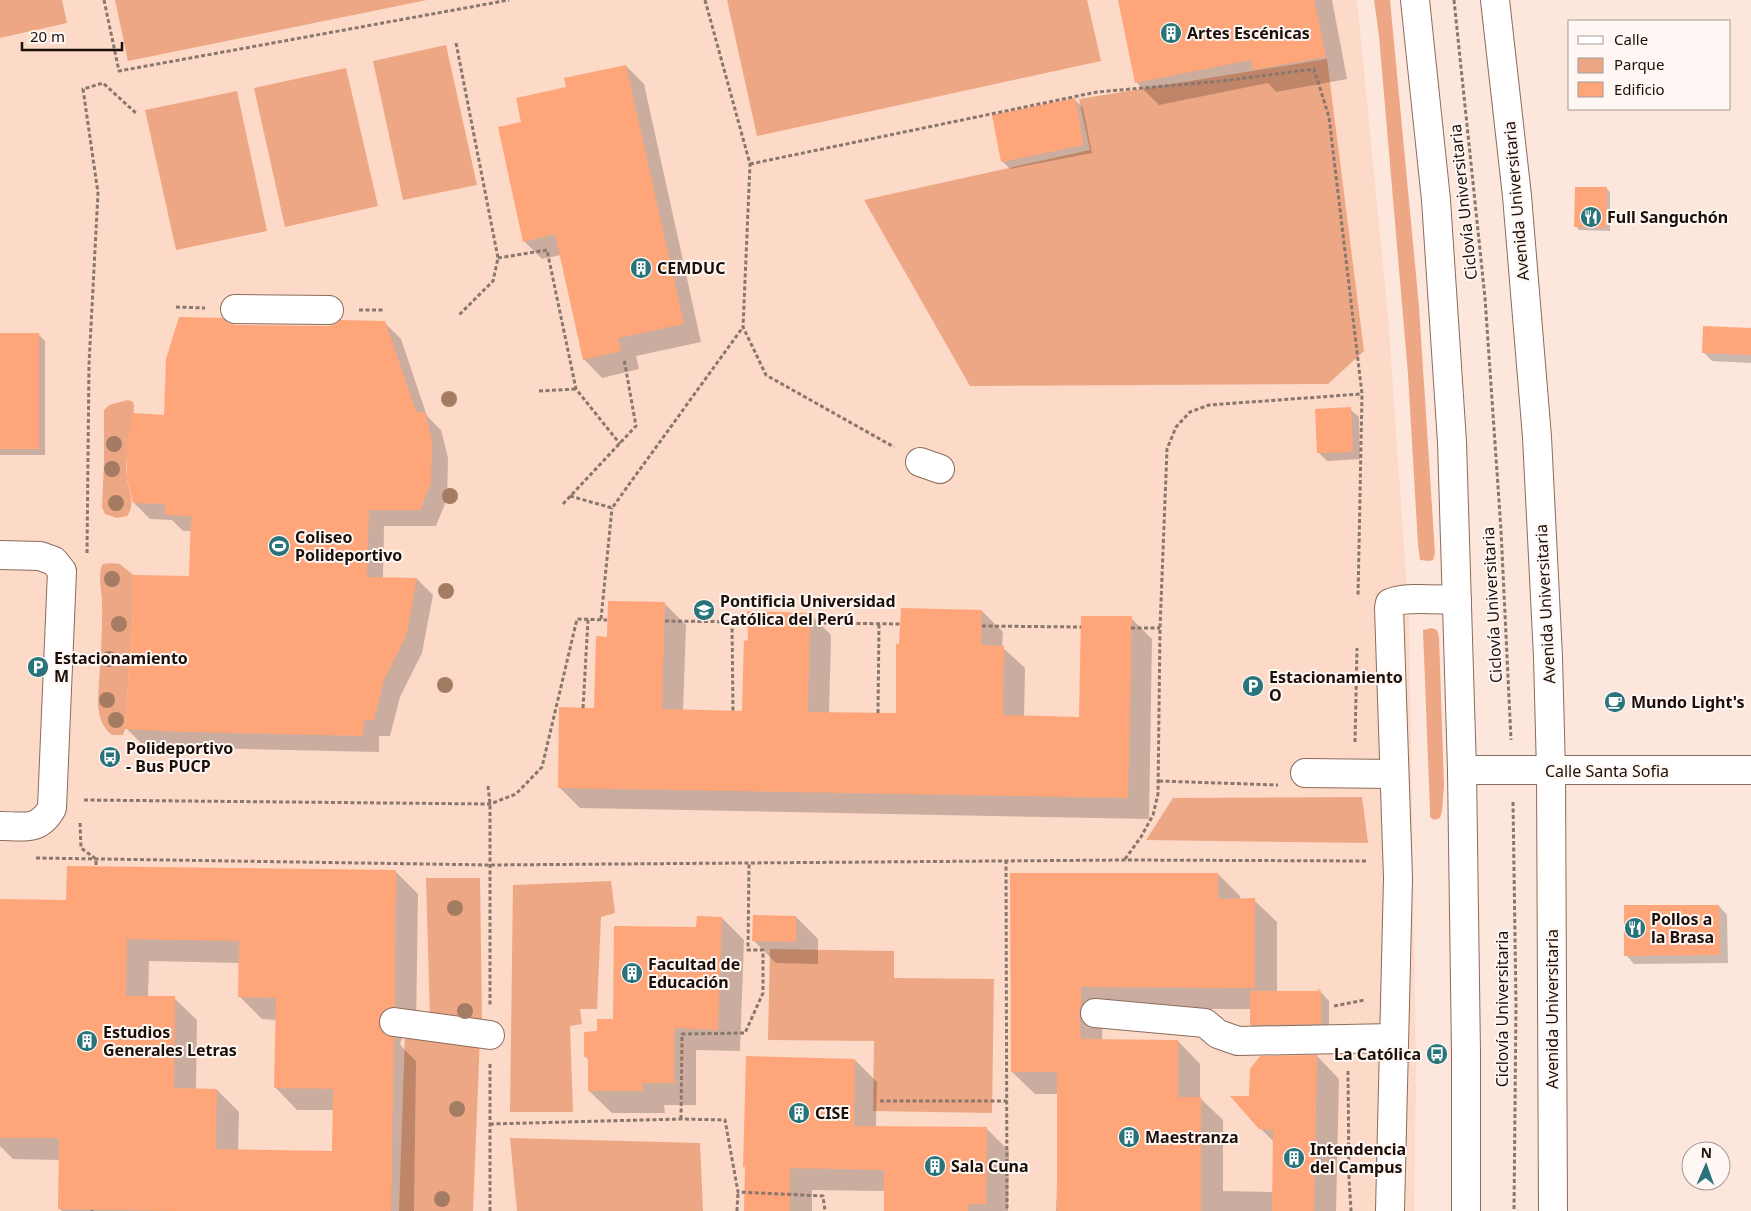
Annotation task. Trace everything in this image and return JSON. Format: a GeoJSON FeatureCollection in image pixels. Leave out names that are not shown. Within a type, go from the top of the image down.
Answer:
{"type":"FeatureCollection","features":[{"type":"Feature","properties":{"kind":"main road"},"geometry":{"type":"LineString","coordinates":[[1415,0],[1436,200],[1452,442],[1462,770],[1466,1211]]}},
{"type":"Feature","properties":{"kind":"main road","name":"Avenida Universitaria"},"geometry":{"type":"LineString","coordinates":[[1495,0],[1517,196],[1536,437],[1548,658],[1552,771],[1553,1211]]}},
{"type":"Feature","properties":{"kind":"main road"},"geometry":{"type":"LineString","coordinates":[[235,309],[328,310]]}},
{"type":"Feature","properties":{"kind":"main road"},"geometry":{"type":"LineString","coordinates":[[0,556],[40,556],[54,561],[62,571],[53,801],[49,814],[34,826],[0,826]]}},
{"type":"Feature","properties":{"kind":"main road"},"geometry":{"type":"LineString","coordinates":[[1390,1211],[1398,858],[1389,612],[1390,603],[1406,600],[1457,600]]}},
{"type":"Feature","properties":{"kind":"main road","name":"Calle Santa Sofia"},"geometry":{"type":"LineString","coordinates":[[1462,770],[1751,770]]}},
{"type":"Feature","properties":{"kind":"main road"},"geometry":{"type":"LineString","coordinates":[[1296,779],[1355,773],[1394,774]]}},
{"type":"Feature","properties":{"kind":"main road"},"geometry":{"type":"LineString","coordinates":[[1094,1013],[1206,1023],[1218,1034],[1238,1040],[1394,1038]]}},
{"type":"Feature","properties":{"kind":"main road"},"geometry":{"type":"LineString","coordinates":[[394,1022],[490,1035]]}},
{"type":"Feature","properties":{"kind":"path"},"geometry":{"type":"LineString","coordinates":[[104,0],[119,71],[509,0]]}},
{"type":"Feature","properties":{"kind":"path"},"geometry":{"type":"LineString","coordinates":[[705,0],[750,164],[743,326],[766,375],[930,465]]}},
{"type":"Feature","properties":{"kind":"path","name":"Ciclovía Universitaria"},"geometry":{"type":"LineString","coordinates":[[1454,0],[1486,298],[1501,530],[1512,770],[1516,1004],[1514,1211]]}},
{"type":"Feature","properties":{"kind":"path"},"geometry":{"type":"LineString","coordinates":[[456,43],[498,258],[494,281],[459,316]]}},
{"type":"Feature","properties":{"kind":"path"},"geometry":{"type":"LineString","coordinates":[[750,164],[1097,92],[1222,81],[1314,69],[1329,118],[1362,394],[1358,604]]}},
{"type":"Feature","properties":{"kind":"path"},"geometry":{"type":"LineString","coordinates":[[87,563],[89,364],[98,192],[83,89],[103,84],[137,114]]}},
{"type":"Feature","properties":{"kind":"path"},"geometry":{"type":"LineString","coordinates":[[498,258],[547,250],[576,388],[620,444]]}},
{"type":"Feature","properties":{"kind":"path"},"geometry":{"type":"LineString","coordinates":[[601,620],[612,508],[743,326]]}},
{"type":"Feature","properties":{"kind":"path"},"geometry":{"type":"LineString","coordinates":[[563,504],[636,426],[624,359]]}},
{"type":"Feature","properties":{"kind":"path"},"geometry":{"type":"LineString","coordinates":[[539,391],[576,388]]}},
{"type":"Feature","properties":{"kind":"path"},"geometry":{"type":"LineString","coordinates":[[1125,860],[1153,815],[1158,794],[1160,628],[1167,449],[1176,427],[1190,412],[1209,405],[1362,394]]}},
{"type":"Feature","properties":{"kind":"path"},"geometry":{"type":"LineString","coordinates":[[570,496],[612,508]]}},
{"type":"Feature","properties":{"kind":"path"},"geometry":{"type":"LineString","coordinates":[[84,800],[490,804],[516,794],[542,768],[577,619],[607,620]]}},
{"type":"Feature","properties":{"kind":"path"},"geometry":{"type":"LineString","coordinates":[[583,708],[588,620]]}},
{"type":"Feature","properties":{"kind":"path"},"geometry":{"type":"LineString","coordinates":[[665,621],[748,622]]}},
{"type":"Feature","properties":{"kind":"path"},"geometry":{"type":"LineString","coordinates":[[732,622],[733,711]]}},
{"type":"Feature","properties":{"kind":"path"},"geometry":{"type":"LineString","coordinates":[[824,623],[900,624]]}},
{"type":"Feature","properties":{"kind":"path"},"geometry":{"type":"LineString","coordinates":[[878,713],[879,624]]}},
{"type":"Feature","properties":{"kind":"path"},"geometry":{"type":"LineString","coordinates":[[982,626],[1081,627]]}},
{"type":"Feature","properties":{"kind":"path"},"geometry":{"type":"LineString","coordinates":[[1131,628],[1160,628]]}},
{"type":"Feature","properties":{"kind":"path"},"geometry":{"type":"LineString","coordinates":[[1355,773],[1357,644]]}},
{"type":"Feature","properties":{"kind":"path"},"geometry":{"type":"LineString","coordinates":[[1159,781],[1296,779]]}},
{"type":"Feature","properties":{"kind":"path"},"geometry":{"type":"LineString","coordinates":[[488,786],[490,804],[490,865]]}},
{"type":"Feature","properties":{"kind":"path"},"geometry":{"type":"LineString","coordinates":[[82,806],[85,790]]}},
{"type":"Feature","properties":{"kind":"path"},"geometry":{"type":"LineString","coordinates":[[80,821],[81,848],[96,859]]}},
{"type":"Feature","properties":{"kind":"path"},"geometry":{"type":"LineString","coordinates":[[29,858],[490,865],[1006,860],[1372,861],[1398,858]]}},
{"type":"Feature","properties":{"kind":"path"},"geometry":{"type":"LineString","coordinates":[[96,859],[96,866]]}},
{"type":"Feature","properties":{"kind":"path"},"geometry":{"type":"LineString","coordinates":[[1006,860],[1006,1211]]}},
{"type":"Feature","properties":{"kind":"path"},"geometry":{"type":"LineString","coordinates":[[681,1119],[682,1034],[745,1033],[763,992],[763,950],[748,950],[749,863]]}},
{"type":"Feature","properties":{"kind":"path"},"geometry":{"type":"LineString","coordinates":[[1351,1211],[1347,1063],[1323,1059],[1320,1039],[1330,1007],[1365,1000],[1367,992]]}},
{"type":"Feature","properties":{"kind":"path"},"geometry":{"type":"LineString","coordinates":[[880,1102],[1007,1101]]}},
{"type":"Feature","properties":{"kind":"path"},"geometry":{"type":"LineString","coordinates":[[490,1124],[681,1119],[725,1120],[738,1192],[737,1211]]}},
{"type":"Feature","properties":{"kind":"path"},"geometry":{"type":"LineString","coordinates":[[738,1192],[823,1196],[825,1211]]}},
{"type":"Feature","properties":{"kind":"shaded area","name":"Pontificia Universidad Católica del Perú"},"geometry":{"type":"Polygon","coordinates":[[[0,0],[1357,0],[1388,316],[1409,620],[1416,1069],[1414,1211],[0,1211],[0,0]]]}},
{"type":"Feature","properties":{"kind":"green space"},"geometry":{"type":"Polygon","coordinates":[[[0,0],[62,0],[67,23],[0,38],[0,0]]]}},
{"type":"Feature","properties":{"kind":"green space"},"geometry":{"type":"Polygon","coordinates":[[[115,0],[427,0],[128,61],[115,0]]]}},
{"type":"Feature","properties":{"kind":"green space"},"geometry":{"type":"Polygon","coordinates":[[[727,0],[1087,0],[1101,61],[757,136],[727,0]]]}},
{"type":"Feature","properties":{"kind":"green space"},"geometry":{"type":"Polygon","coordinates":[[[1374,0],[1390,0],[1419,307],[1435,553],[1433,560],[1430,561],[1420,560],[1418,545],[1408,374],[1379,36],[1374,0]]]}},
{"type":"Feature","properties":{"kind":"green space"},"geometry":{"type":"Polygon","coordinates":[[[446,45],[477,185],[403,200],[373,61],[446,45]]]}},
{"type":"Feature","properties":{"kind":"green space"},"geometry":{"type":"Polygon","coordinates":[[[1327,59],[1364,351],[1328,384],[970,386],[864,200],[1090,150],[1079,99],[1327,59]]]}},
{"type":"Feature","properties":{"kind":"green space"},"geometry":{"type":"Polygon","coordinates":[[[346,68],[378,206],[285,227],[254,88],[346,68]]]}},
{"type":"Feature","properties":{"kind":"green space"},"geometry":{"type":"Polygon","coordinates":[[[237,91],[267,231],[176,250],[145,110],[237,91]]]}},
{"type":"Feature","properties":{"kind":"green space"},"geometry":{"type":"Polygon","coordinates":[[[128,400],[133,402],[134,405],[126,469],[131,507],[127,516],[117,518],[105,514],[102,507],[104,410],[109,405],[128,400]]]}},
{"type":"Feature","properties":{"kind":"green space"},"geometry":{"type":"Polygon","coordinates":[[[103,564],[120,564],[133,575],[133,614],[123,735],[112,735],[106,729],[100,717],[98,704],[102,628],[100,571],[103,564]]]}},
{"type":"Feature","properties":{"kind":"green space"},"geometry":{"type":"Polygon","coordinates":[[[1432,628],[1437,630],[1439,637],[1444,785],[1440,818],[1434,820],[1430,817],[1423,630],[1432,628]]]}},
{"type":"Feature","properties":{"kind":"green space"},"geometry":{"type":"Polygon","coordinates":[[[1362,797],[1368,843],[1146,840],[1173,798],[1362,797]]]}},
{"type":"Feature","properties":{"kind":"green space"},"geometry":{"type":"Polygon","coordinates":[[[426,878],[480,878],[482,1021],[430,1020],[426,878]]]}},
{"type":"Feature","properties":{"kind":"green space"},"geometry":{"type":"Polygon","coordinates":[[[611,881],[615,913],[601,917],[597,1009],[580,1009],[582,1024],[570,1026],[573,1112],[510,1112],[513,885],[611,881]]]}},
{"type":"Feature","properties":{"kind":"green space"},"geometry":{"type":"Polygon","coordinates":[[[770,949],[894,951],[894,978],[994,979],[992,1113],[873,1111],[874,1041],[768,1040],[770,949]]]}},
{"type":"Feature","properties":{"kind":"green space"},"geometry":{"type":"Polygon","coordinates":[[[405,1035],[480,1037],[473,1211],[399,1211],[405,1035]]]}},
{"type":"Feature","properties":{"kind":"green space"},"geometry":{"type":"Polygon","coordinates":[[[510,1138],[700,1143],[703,1211],[517,1211],[510,1138]]]}},
{"type":"Feature","properties":{"kind":"building"},"geometry":{"type":"Polygon","coordinates":[[[1118,0],[1314,0],[1326,57],[1253,70],[1251,60],[1135,83],[1118,0]]]}},
{"type":"Feature","properties":{"kind":"building"},"geometry":{"type":"Polygon","coordinates":[[[626,65],[684,324],[618,338],[621,351],[583,360],[555,234],[523,242],[498,127],[521,122],[516,98],[566,87],[564,78],[626,65]]]}},
{"type":"Feature","properties":{"kind":"building"},"geometry":{"type":"Polygon","coordinates":[[[1075,98],[1084,145],[1001,162],[992,115],[1075,98]]]}},
{"type":"Feature","properties":{"kind":"building"},"geometry":{"type":"Polygon","coordinates":[[[1575,187],[1607,187],[1606,228],[1574,227],[1575,187]]]}},
{"type":"Feature","properties":{"kind":"building","name":"Coliseo Polideportivo"},"geometry":{"type":"Polygon","coordinates":[[[179,317],[223,318],[228,323],[235,325],[329,326],[336,324],[340,320],[385,321],[416,412],[425,412],[432,441],[431,483],[420,510],[369,510],[367,577],[417,578],[406,636],[384,680],[374,720],[364,720],[363,736],[125,729],[133,614],[133,575],[189,576],[191,516],[166,515],[164,504],[133,503],[127,479],[127,447],[133,413],[164,415],[166,359],[179,317]]]}},
{"type":"Feature","properties":{"kind":"building"},"geometry":{"type":"Polygon","coordinates":[[[1703,326],[1751,328],[1751,355],[1702,353],[1703,326]]]}},
{"type":"Feature","properties":{"kind":"building"},"geometry":{"type":"Polygon","coordinates":[[[0,333],[39,333],[39,449],[0,449],[0,333]]]}},
{"type":"Feature","properties":{"kind":"building"},"geometry":{"type":"Polygon","coordinates":[[[1351,407],[1353,452],[1317,453],[1315,409],[1351,407]]]}},
{"type":"Feature","properties":{"kind":"building"},"geometry":{"type":"Polygon","coordinates":[[[608,601],[665,602],[662,709],[742,711],[744,640],[748,641],[747,611],[810,613],[808,712],[896,713],[896,644],[899,644],[901,608],[982,610],[981,645],[1004,646],[1003,715],[1079,717],[1081,616],[1132,616],[1128,798],[558,788],[559,707],[594,708],[596,636],[607,637],[608,601]]]}},
{"type":"Feature","properties":{"kind":"building","name":"Estudios Generales Letras"},"geometry":{"type":"Polygon","coordinates":[[[67,866],[396,870],[395,1007],[388,1008],[382,1012],[379,1020],[379,1027],[384,1034],[394,1038],[391,1211],[58,1209],[59,1138],[0,1138],[0,899],[66,900],[67,866]],[[127,939],[126,996],[175,996],[174,1088],[217,1089],[216,1149],[332,1151],[333,1089],[274,1088],[276,998],[238,997],[239,941],[127,939]]]}},
{"type":"Feature","properties":{"kind":"building"},"geometry":{"type":"Polygon","coordinates":[[[1010,873],[1218,873],[1218,899],[1255,898],[1255,988],[1081,987],[1081,1007],[1079,1012],[1081,1039],[1178,1040],[1178,1097],[1201,1097],[1201,1211],[1057,1211],[1057,1072],[1011,1072],[1010,873]]]}},
{"type":"Feature","properties":{"kind":"building"},"geometry":{"type":"Polygon","coordinates":[[[1624,905],[1719,905],[1720,955],[1624,956],[1624,905]]]}},
{"type":"Feature","properties":{"kind":"building"},"geometry":{"type":"Polygon","coordinates":[[[753,915],[796,916],[796,942],[752,941],[753,915]]]}},
{"type":"Feature","properties":{"kind":"building"},"geometry":{"type":"Polygon","coordinates":[[[697,916],[722,917],[718,1030],[674,1028],[674,1083],[642,1083],[643,1091],[588,1091],[588,1057],[584,1057],[584,1032],[597,1031],[597,1019],[613,1019],[614,926],[696,927],[697,916]]]}},
{"type":"Feature","properties":{"kind":"building"},"geometry":{"type":"Polygon","coordinates":[[[1319,988],[1319,991],[1321,991],[1321,1024],[1250,1025],[1250,991],[1317,991],[1319,988]]]}},
{"type":"Feature","properties":{"kind":"building","name":"Intendencia del Campus"},"geometry":{"type":"Polygon","coordinates":[[[1317,1055],[1314,1211],[1272,1211],[1273,1130],[1259,1129],[1230,1096],[1249,1096],[1250,1069],[1260,1056],[1317,1055]]]}},
{"type":"Feature","properties":{"kind":"building"},"geometry":{"type":"Polygon","coordinates":[[[746,1056],[855,1059],[854,1126],[987,1127],[986,1204],[968,1204],[968,1211],[884,1211],[884,1170],[790,1168],[790,1211],[744,1211],[745,1167],[743,1167],[746,1056]]]}},
{"type":"Feature","properties":{"kind":"place","name":"Artes Escénicas"},"geometry":{"type":"Point","coordinates":[1171,33]}},
{"type":"Feature","properties":{"kind":"place","name":"Full Sanguchón"},"geometry":{"type":"Point","coordinates":[1591,217]}},
{"type":"Feature","properties":{"kind":"place","name":"CEMDUC"},"geometry":{"type":"Point","coordinates":[641,268]}},
{"type":"Feature","properties":{"kind":"place","name":"Coliseo Polideportivo"},"geometry":{"type":"Point","coordinates":[279,546]}},
{"type":"Feature","properties":{"kind":"place","name":"Pontificia Universidad Católica del Perú"},"geometry":{"type":"Point","coordinates":[704,610]}},
{"type":"Feature","properties":{"kind":"place","name":"Estacionamiento M"},"geometry":{"type":"Point","coordinates":[38,667]}},
{"type":"Feature","properties":{"kind":"place","name":"Estacionamiento O"},"geometry":{"type":"Point","coordinates":[1253,686]}},
{"type":"Feature","properties":{"kind":"place","name":"Mundo Light's"},"geometry":{"type":"Point","coordinates":[1615,702]}},
{"type":"Feature","properties":{"kind":"place","name":"Polideportivo - Bus PUCP"},"geometry":{"type":"Point","coordinates":[110,757]}},
{"type":"Feature","properties":{"kind":"place","name":"Pollos a la Brasa"},"geometry":{"type":"Point","coordinates":[1635,928]}},
{"type":"Feature","properties":{"kind":"place","name":"Facultad de Educación"},"geometry":{"type":"Point","coordinates":[632,973]}},
{"type":"Feature","properties":{"kind":"place","name":"Estudios Generales Letras"},"geometry":{"type":"Point","coordinates":[87,1041]}},
{"type":"Feature","properties":{"kind":"place","name":"La Católica"},"geometry":{"type":"Point","coordinates":[1437,1054]}},
{"type":"Feature","properties":{"kind":"place","name":"CISE"},"geometry":{"type":"Point","coordinates":[799,1113]}},
{"type":"Feature","properties":{"kind":"place","name":"Maestranza"},"geometry":{"type":"Point","coordinates":[1129,1137]}},
{"type":"Feature","properties":{"kind":"place","name":"Intendencia del Campus"},"geometry":{"type":"Point","coordinates":[1294,1158]}},
{"type":"Feature","properties":{"kind":"place","name":"Sala Cuna"},"geometry":{"type":"Point","coordinates":[935,1166]}}]}
